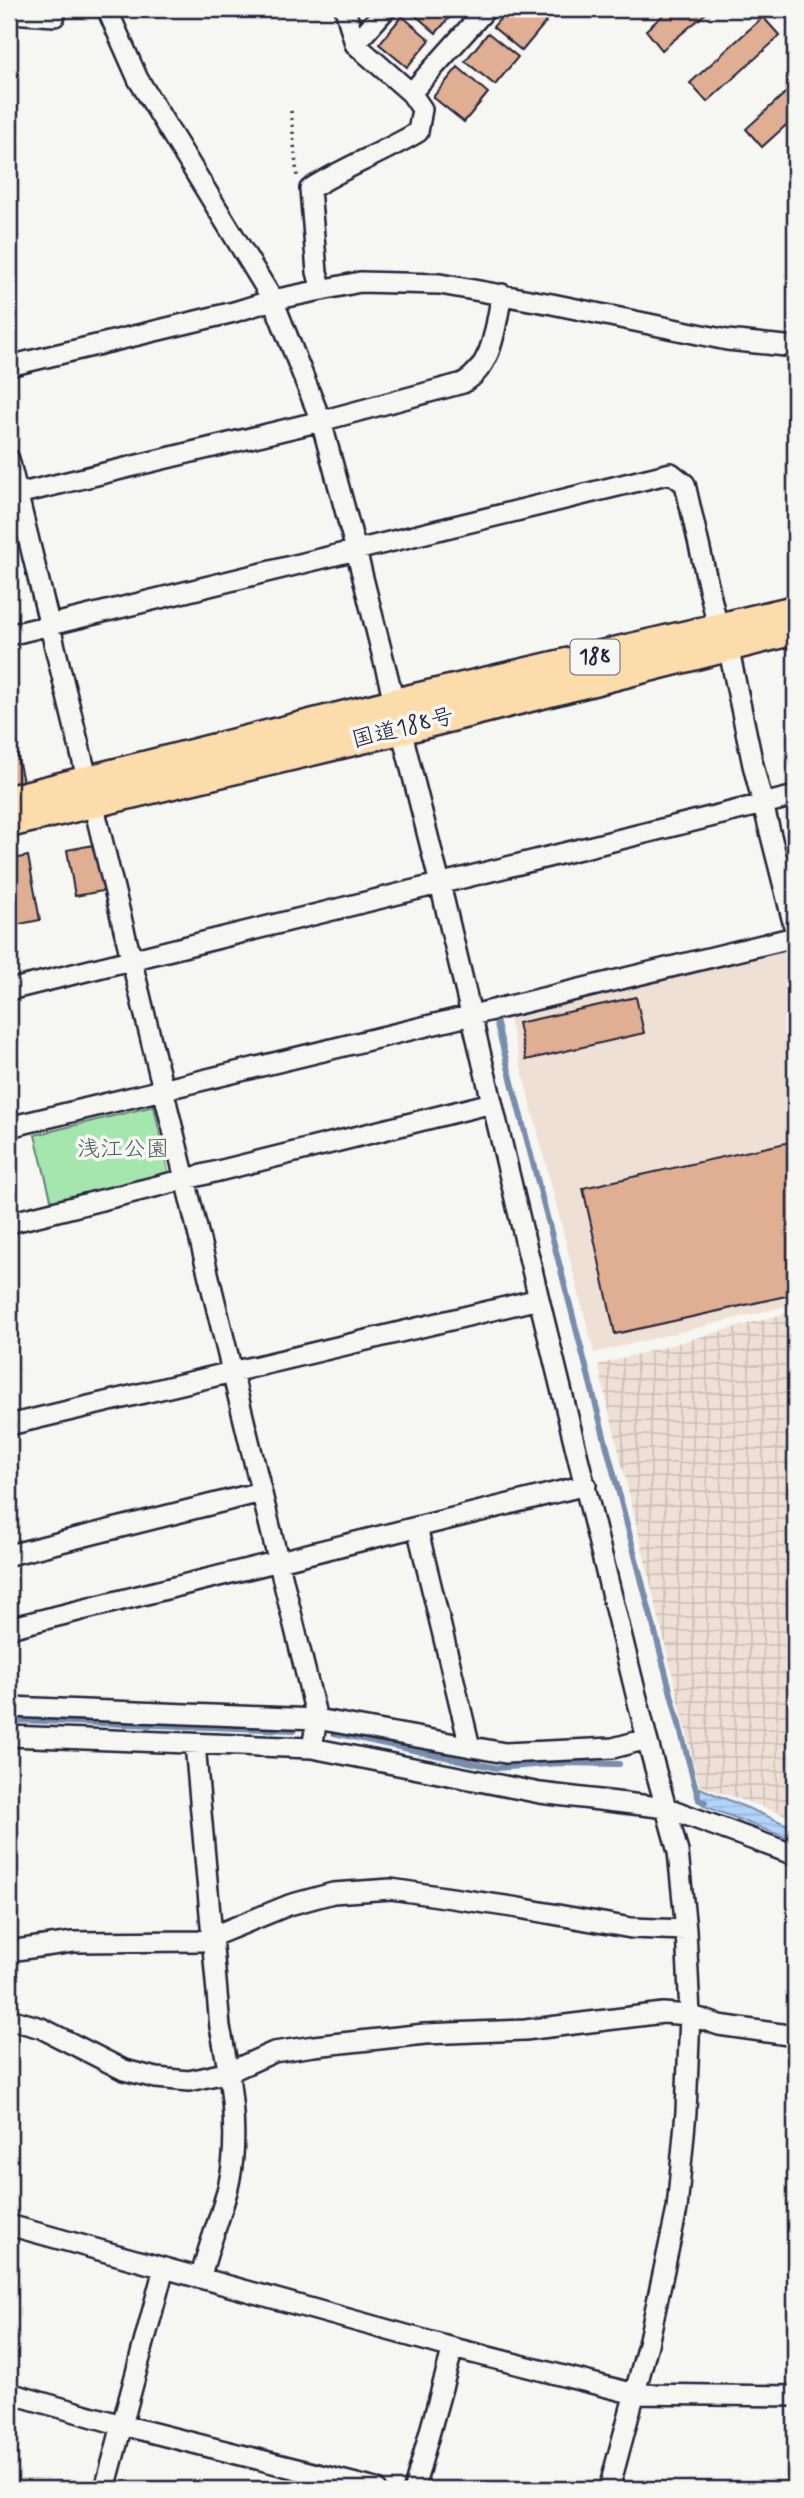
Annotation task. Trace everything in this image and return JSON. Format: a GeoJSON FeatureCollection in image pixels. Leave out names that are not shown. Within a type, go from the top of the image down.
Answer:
{"type":"FeatureCollection","features":[{"type":"Feature","properties":{"kind":"highway","name":"国道188号"},"geometry":{"type":"LineString","coordinates":[[9,800],[90,791],[723,637],[795,610]]}},
{"type":"Feature","properties":{"kind":"highway","name":"国道188号"},"geometry":{"type":"LineString","coordinates":[[723,637],[795,630]]}},
{"type":"Feature","properties":{"kind":"highway","name":"国道188号"},"geometry":{"type":"LineString","coordinates":[[9,823],[90,791]]}},
{"type":"Feature","properties":{"kind":"street"},"geometry":{"type":"LineString","coordinates":[[9,12],[55,16],[54,9]]}},
{"type":"Feature","properties":{"kind":"street"},"geometry":{"type":"LineString","coordinates":[[107,9],[138,79],[273,300],[321,421],[440,884],[647,1739],[678,1853],[686,1930],[690,2015],[686,2112],[677,2209],[635,2394],[609,2489]]}},
{"type":"Feature","properties":{"kind":"street"},"geometry":{"type":"LineString","coordinates":[[322,290],[317,272],[310,189],[328,177],[384,152],[418,132],[422,109],[411,93],[355,44],[345,9]]}},
{"type":"Feature","properties":{"kind":"street"},"geometry":{"type":"LineString","coordinates":[[355,44],[386,9]]}},
{"type":"Feature","properties":{"kind":"street"},"geometry":{"type":"LineString","coordinates":[[411,93],[486,9]]}},
{"type":"Feature","properties":{"kind":"street"},"geometry":{"type":"LineString","coordinates":[[9,366],[234,312],[273,300],[360,282],[440,284],[727,340],[795,347]]}},
{"type":"Feature","properties":{"kind":"street"},"geometry":{"type":"LineString","coordinates":[[13,495],[321,421],[463,383],[471,378],[489,356],[502,295]]}},
{"type":"Feature","properties":{"kind":"street"},"geometry":{"type":"LineString","coordinates":[[9,459],[13,495],[50,625],[317,1719],[312,1748]]}},
{"type":"Feature","properties":{"kind":"street"},"geometry":{"type":"LineString","coordinates":[[9,635],[671,473],[685,484],[795,930]]}},
{"type":"Feature","properties":{"kind":"street"},"geometry":{"type":"LineString","coordinates":[[9,990],[795,796]]}},
{"type":"Feature","properties":{"kind":"street"},"geometry":{"type":"LineString","coordinates":[[9,1127],[795,937]]}},
{"type":"Feature","properties":{"kind":"street"},"geometry":{"type":"LineString","coordinates":[[9,1223],[492,1103]]}},
{"type":"Feature","properties":{"kind":"street"},"geometry":{"type":"LineString","coordinates":[[9,1425],[539,1299]]}},
{"type":"Feature","properties":{"kind":"street"},"geometry":{"type":"LineString","coordinates":[[9,1628],[586,1485]]}},
{"type":"Feature","properties":{"kind":"street"},"geometry":{"type":"LineString","coordinates":[[9,1555],[261,1492]]}},
{"type":"Feature","properties":{"kind":"street"},"geometry":{"type":"LineString","coordinates":[[417,1527],[470,1747]]}},
{"type":"Feature","properties":{"kind":"street"},"geometry":{"type":"LineString","coordinates":[[9,1707],[317,1719],[505,1753],[612,1748],[647,1739]]}},
{"type":"Feature","properties":{"kind":"street"},"geometry":{"type":"LineString","coordinates":[[9,1736],[312,1748],[540,1793],[667,1808],[795,1855]]}},
{"type":"Feature","properties":{"kind":"street"},"geometry":{"type":"LineString","coordinates":[[195,1744],[220,2027],[229,2072],[233,2151],[229,2183],[201,2277]]}},
{"type":"Feature","properties":{"kind":"street"},"geometry":{"type":"LineString","coordinates":[[9,1951],[73,1942],[201,1941],[214,1938],[289,1905],[333,1893],[391,1889],[631,1928],[686,1930]]}},
{"type":"Feature","properties":{"kind":"street"},"geometry":{"type":"LineString","coordinates":[[9,2019],[41,2028],[124,2070],[156,2078],[189,2081],[229,2072],[275,2052],[314,2046],[425,2034],[525,2030],[663,2013],[690,2015],[719,2025],[795,2036]]}},
{"type":"Feature","properties":{"kind":"street"},"geometry":{"type":"LineString","coordinates":[[9,2225],[453,2348],[635,2394],[795,2396]]}},
{"type":"Feature","properties":{"kind":"street"},"geometry":{"type":"LineString","coordinates":[[104,2489],[164,2267]]}},
{"type":"Feature","properties":{"kind":"street"},"geometry":{"type":"LineString","coordinates":[[414,2489],[453,2348]]}},
{"type":"Feature","properties":{"kind":"street"},"geometry":{"type":"LineString","coordinates":[[9,2393],[122,2425],[376,2489]]}},
{"type":"Feature","properties":{"kind":"shaded area"},"geometry":{"type":"Polygon","coordinates":[[[795,947],[795,1304],[594,1353],[509,1019],[795,947]]]}},
{"type":"Feature","properties":{"kind":"shaded area"},"geometry":{"type":"Polygon","coordinates":[[[795,1311],[795,1818],[699,1785],[598,1365],[795,1311]]]}},
{"type":"Feature","properties":{"kind":"green space","name":"浅江公園"},"geometry":{"type":"Polygon","coordinates":[[[154,1106],[169,1176],[52,1203],[35,1135],[154,1106]]]}},
{"type":"Feature","properties":{"kind":"green space"},"geometry":{"type":"Polygon","coordinates":[[[9,1780],[14,1823],[15,1873],[9,1873],[9,1780]]]}},
{"type":"Feature","properties":{"kind":"water"},"geometry":{"type":"Polygon","coordinates":[[[700,1788],[795,1828],[795,1841],[704,1806],[699,1800],[700,1788]]]}},
{"type":"Feature","properties":{"kind":"building"},"geometry":{"type":"Polygon","coordinates":[[[408,9],[457,9],[436,33],[408,9]]]}},
{"type":"Feature","properties":{"kind":"building"},"geometry":{"type":"Polygon","coordinates":[[[508,9],[529,9],[546,22],[522,51],[493,27],[508,9]]]}},
{"type":"Feature","properties":{"kind":"building"},"geometry":{"type":"Polygon","coordinates":[[[543,9],[558,9],[552,17],[543,9]]]}},
{"type":"Feature","properties":{"kind":"building"},"geometry":{"type":"Polygon","coordinates":[[[670,9],[711,9],[662,50],[646,30],[670,9]]]}},
{"type":"Feature","properties":{"kind":"building"},"geometry":{"type":"Polygon","coordinates":[[[402,16],[430,40],[407,67],[379,44],[402,16]]]}},
{"type":"Feature","properties":{"kind":"building"},"geometry":{"type":"Polygon","coordinates":[[[763,17],[780,36],[707,102],[690,83],[763,17]]]}},
{"type":"Feature","properties":{"kind":"building"},"geometry":{"type":"Polygon","coordinates":[[[488,33],[518,57],[495,85],[465,61],[488,33]]]}},
{"type":"Feature","properties":{"kind":"building"},"geometry":{"type":"Polygon","coordinates":[[[458,67],[488,93],[464,122],[433,97],[458,67]]]}},
{"type":"Feature","properties":{"kind":"building"},"geometry":{"type":"Polygon","coordinates":[[[795,84],[795,117],[762,147],[746,129],[795,84]]]}},
{"type":"Feature","properties":{"kind":"building"},"geometry":{"type":"Polygon","coordinates":[[[9,726],[23,782],[9,785],[9,726]]]}},
{"type":"Feature","properties":{"kind":"building"},"geometry":{"type":"Polygon","coordinates":[[[99,844],[108,890],[75,896],[67,850],[99,844]]]}},
{"type":"Feature","properties":{"kind":"building"},"geometry":{"type":"Polygon","coordinates":[[[28,856],[40,920],[10,926],[9,860],[28,856]]]}},
{"type":"Feature","properties":{"kind":"building"},"geometry":{"type":"Polygon","coordinates":[[[636,997],[644,1033],[526,1060],[518,1023],[636,997]]]}},
{"type":"Feature","properties":{"kind":"building"},"geometry":{"type":"Polygon","coordinates":[[[795,1141],[795,1294],[615,1334],[583,1188],[795,1141]]]}},
{"type":"Feature","properties":{"kind":"waterway"},"geometry":{"type":"LineString","coordinates":[[495,1017],[694,1782],[699,1800],[705,1802]]}},
{"type":"Feature","properties":{"kind":"waterway"},"geometry":{"type":"LineString","coordinates":[[14,1720],[294,1730]]}},
{"type":"Feature","properties":{"kind":"waterway"},"geometry":{"type":"LineString","coordinates":[[334,1733],[497,1768],[559,1763],[619,1764]]}}]}
